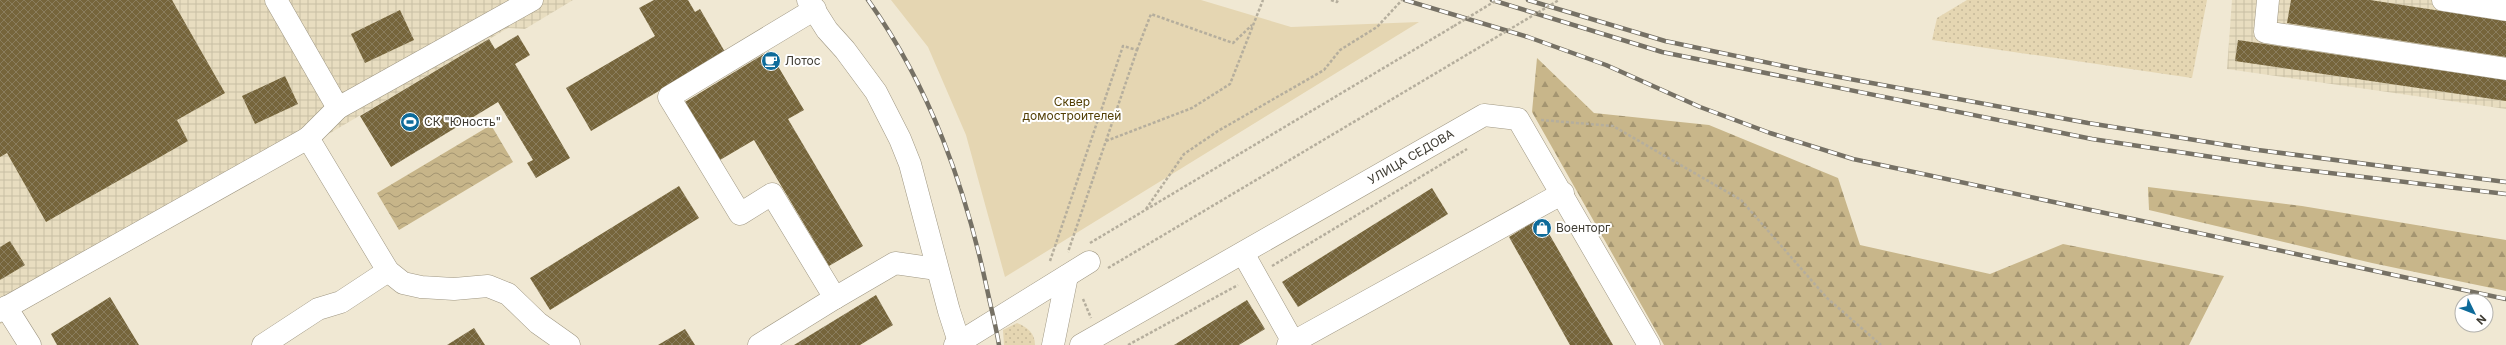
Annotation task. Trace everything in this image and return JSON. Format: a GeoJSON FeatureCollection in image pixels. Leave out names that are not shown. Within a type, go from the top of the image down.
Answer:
{"type":"FeatureCollection","features":[{"type":"Feature","properties":{"kind":"street"},"geometry":{"type":"LineString","coordinates":[[276,0],[338,108]]}},
{"type":"Feature","properties":{"kind":"street"},"geometry":{"type":"LineString","coordinates":[[30,345],[3,309],[308,138],[338,108],[532,0]]}},
{"type":"Feature","properties":{"kind":"street"},"geometry":{"type":"LineString","coordinates":[[2268,0],[2265,32],[2506,69]]}},
{"type":"Feature","properties":{"kind":"street"},"geometry":{"type":"LineString","coordinates":[[2443,0],[2506,10]]}},
{"type":"Feature","properties":{"kind":"street"},"geometry":{"type":"LineString","coordinates":[[835,298],[772,194],[740,214],[669,97],[811,5],[827,30],[861,70],[892,121],[910,164],[957,344],[1094,259]]}},
{"type":"Feature","properties":{"kind":"street","name":"УЛИЦА СЕДОВА"},"geometry":{"type":"LineString","coordinates":[[1081,345],[1101,335],[1484,115],[1518,118]]}},
{"type":"Feature","properties":{"kind":"street"},"geometry":{"type":"LineString","coordinates":[[1518,118],[1649,345]]}},
{"type":"Feature","properties":{"kind":"street"},"geometry":{"type":"LineString","coordinates":[[308,138],[388,271],[403,283],[421,287],[454,289],[488,286],[508,294],[538,323],[569,345]]}},
{"type":"Feature","properties":{"kind":"street"},"geometry":{"type":"LineString","coordinates":[[1243,253],[1256,275],[1290,344],[1562,193]]}},
{"type":"Feature","properties":{"kind":"street"},"geometry":{"type":"LineString","coordinates":[[759,345],[895,263],[937,269]]}},
{"type":"Feature","properties":{"kind":"street"},"geometry":{"type":"LineString","coordinates":[[263,345],[318,309],[341,302],[388,271]]}},
{"type":"Feature","properties":{"kind":"street"},"geometry":{"type":"LineString","coordinates":[[1053,345],[1066,276]]}},
{"type":"Feature","properties":{"kind":"path"},"geometry":{"type":"LineString","coordinates":[[1106,141],[1192,108],[1230,84],[1263,0]]}},
{"type":"Feature","properties":{"kind":"path"},"geometry":{"type":"LineString","coordinates":[[1331,0],[1338,1]]}},
{"type":"Feature","properties":{"kind":"path"},"geometry":{"type":"LineString","coordinates":[[1146,210],[1184,154],[1218,131],[1324,70],[1340,50],[1377,27],[1402,0]]}},
{"type":"Feature","properties":{"kind":"path"},"geometry":{"type":"LineString","coordinates":[[1094,259],[1146,210],[1497,0]]}},
{"type":"Feature","properties":{"kind":"path"},"geometry":{"type":"LineString","coordinates":[[1094,259],[1495,38],[1559,0]]}},
{"type":"Feature","properties":{"kind":"path"},"geometry":{"type":"LineString","coordinates":[[1068,254],[1137,50],[1151,14],[1233,43],[1253,24]]}},
{"type":"Feature","properties":{"kind":"path"},"geometry":{"type":"LineString","coordinates":[[1050,261],[1123,46],[1137,50]]}},
{"type":"Feature","properties":{"kind":"path"},"geometry":{"type":"LineString","coordinates":[[1518,118],[1613,126],[1741,200],[1827,298],[1881,345]]}},
{"type":"Feature","properties":{"kind":"path"},"geometry":{"type":"LineString","coordinates":[[1128,345],[1256,275],[1471,147]]}},
{"type":"Feature","properties":{"kind":"path"},"geometry":{"type":"LineString","coordinates":[[1080,294],[1101,335]]}},
{"type":"Feature","properties":{"kind":"shaded area"},"geometry":{"type":"Polygon","coordinates":[[[0,0],[573,0],[525,29],[508,28],[144,243],[0,324],[0,0]]]}},
{"type":"Feature","properties":{"kind":"shaded area"},"geometry":{"type":"Polygon","coordinates":[[[2232,0],[2506,0],[2506,109],[2227,69],[2232,0]]]}},
{"type":"Feature","properties":{"kind":"green space","name":"Сквер домостроителей"},"geometry":{"type":"Polygon","coordinates":[[[891,0],[1201,0],[1291,27],[1419,22],[1005,277],[966,135],[928,47],[891,0]]]}},
{"type":"Feature","properties":{"kind":"green space"},"geometry":{"type":"Polygon","coordinates":[[[1967,0],[2207,0],[2192,78],[1932,40],[1937,18],[1967,0]]]}},
{"type":"Feature","properties":{"kind":"green space"},"geometry":{"type":"Polygon","coordinates":[[[1537,58],[1594,113],[1709,125],[1838,178],[1860,245],[1990,274],[2063,244],[2224,276],[2189,345],[1664,345],[1532,112],[1537,58]]]}},
{"type":"Feature","properties":{"kind":"green space"},"geometry":{"type":"Polygon","coordinates":[[[2148,187],[2302,206],[2506,240],[2506,291],[2372,263],[2149,210],[2148,187]]]}},
{"type":"Feature","properties":{"kind":"green space"},"geometry":{"type":"Polygon","coordinates":[[[1017,323],[1030,331],[1034,337],[1035,345],[1004,345],[1003,330],[1017,323]]]}},
{"type":"Feature","properties":{"kind":"water"},"geometry":{"type":"Polygon","coordinates":[[[491,125],[513,162],[399,230],[377,193],[491,125]]]}},
{"type":"Feature","properties":{"kind":"building"},"geometry":{"type":"Polygon","coordinates":[[[0,0],[172,0],[225,93],[177,120],[188,141],[46,222],[7,153],[0,157],[0,0]]]}},
{"type":"Feature","properties":{"kind":"building"},"geometry":{"type":"Polygon","coordinates":[[[654,0],[688,0],[695,12],[700,9],[725,52],[591,131],[566,88],[655,36],[639,8],[654,0]]]}},
{"type":"Feature","properties":{"kind":"building"},"geometry":{"type":"Polygon","coordinates":[[[2291,0],[2370,0],[2506,21],[2506,57],[2287,23],[2291,0]]]}},
{"type":"Feature","properties":{"kind":"building"},"geometry":{"type":"Polygon","coordinates":[[[400,10],[414,40],[365,63],[351,34],[400,10]]]}},
{"type":"Feature","properties":{"kind":"building"},"geometry":{"type":"Polygon","coordinates":[[[518,35],[530,55],[515,64],[570,158],[536,178],[527,163],[533,160],[498,102],[391,167],[360,116],[489,39],[495,49],[518,35]]]}},
{"type":"Feature","properties":{"kind":"building"},"geometry":{"type":"Polygon","coordinates":[[[2238,40],[2506,80],[2506,101],[2235,61],[2238,40]]]}},
{"type":"Feature","properties":{"kind":"building"},"geometry":{"type":"Polygon","coordinates":[[[769,51],[804,110],[788,119],[863,246],[829,266],[754,140],[720,160],[685,102],[769,51]]]}},
{"type":"Feature","properties":{"kind":"building"},"geometry":{"type":"Polygon","coordinates":[[[285,76],[298,104],[255,124],[242,96],[285,76]]]}},
{"type":"Feature","properties":{"kind":"building"},"geometry":{"type":"Polygon","coordinates":[[[679,186],[699,218],[550,310],[530,278],[679,186]]]}},
{"type":"Feature","properties":{"kind":"building"},"geometry":{"type":"Polygon","coordinates":[[[1432,188],[1448,214],[1298,307],[1282,282],[1432,188]]]}},
{"type":"Feature","properties":{"kind":"building"},"geometry":{"type":"Polygon","coordinates":[[[1540,218],[1613,345],[1570,345],[1509,237],[1540,218]]]}},
{"type":"Feature","properties":{"kind":"building"},"geometry":{"type":"Polygon","coordinates":[[[10,241],[25,265],[0,280],[0,247],[10,241]]]}},
{"type":"Feature","properties":{"kind":"building"},"geometry":{"type":"Polygon","coordinates":[[[876,295],[893,325],[860,345],[794,345],[876,295]]]}},
{"type":"Feature","properties":{"kind":"building"},"geometry":{"type":"Polygon","coordinates":[[[110,297],[139,345],[57,345],[51,334],[110,297]]]}},
{"type":"Feature","properties":{"kind":"building"},"geometry":{"type":"Polygon","coordinates":[[[1247,300],[1265,329],[1239,345],[1174,345],[1247,300]]]}},
{"type":"Feature","properties":{"kind":"building"},"geometry":{"type":"Polygon","coordinates":[[[474,328],[485,345],[447,345],[474,328]]]}},
{"type":"Feature","properties":{"kind":"building"},"geometry":{"type":"Polygon","coordinates":[[[685,329],[695,345],[658,345],[685,329]]]}},
{"type":"Feature","properties":{"kind":"railway"},"geometry":{"type":"LineString","coordinates":[[868,0],[910,67],[942,138],[968,213],[999,345]]}},
{"type":"Feature","properties":{"kind":"railway"},"geometry":{"type":"LineString","coordinates":[[1405,0],[1528,37],[1606,65],[1700,107],[1770,133],[1853,159],[2506,299]]}},
{"type":"Feature","properties":{"kind":"railway"},"geometry":{"type":"LineString","coordinates":[[1492,0],[1662,52],[2092,139],[2272,166],[2506,194]]}},
{"type":"Feature","properties":{"kind":"railway"},"geometry":{"type":"LineString","coordinates":[[1528,0],[1665,41],[1812,72],[2088,123],[2258,150],[2506,182]]}},
{"type":"Feature","properties":{"kind":"place","name":"Лотос"},"geometry":{"type":"Point","coordinates":[771,61]}},
{"type":"Feature","properties":{"kind":"place","name":"СК \"Юность\""},"geometry":{"type":"Point","coordinates":[410,122]}},
{"type":"Feature","properties":{"kind":"place","name":"Военторг"},"geometry":{"type":"Point","coordinates":[1542,228]}}]}
